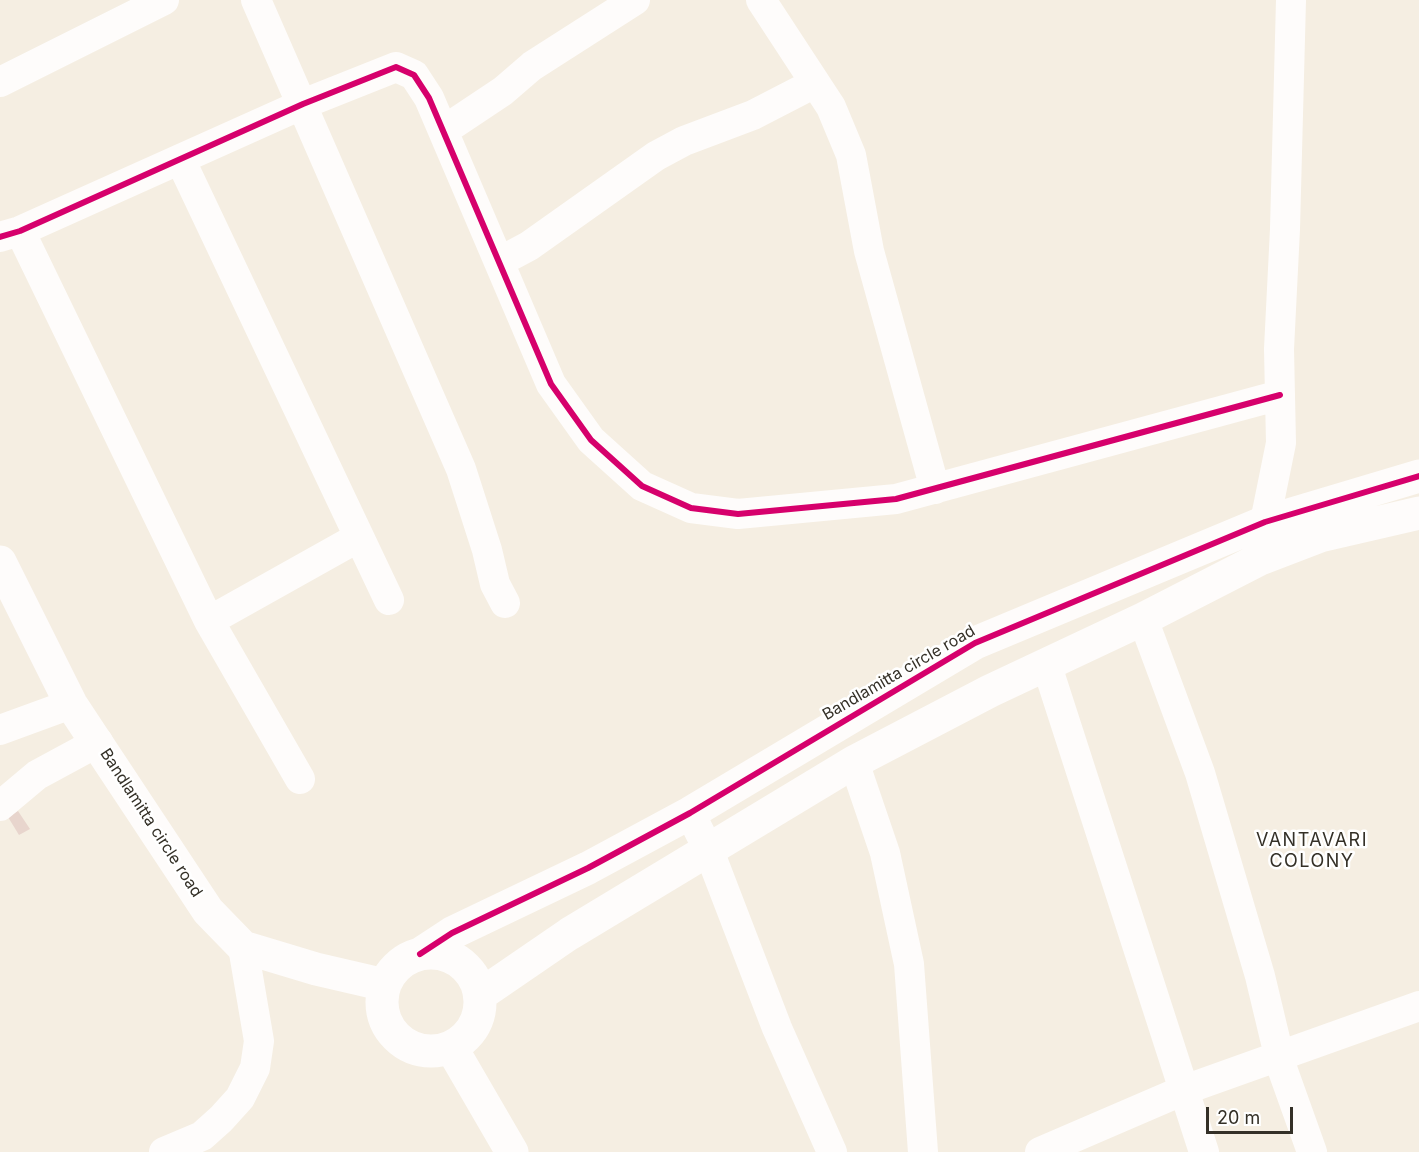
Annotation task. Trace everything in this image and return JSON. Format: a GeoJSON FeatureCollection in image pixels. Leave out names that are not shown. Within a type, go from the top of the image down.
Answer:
{"type":"FeatureCollection","features":[{"type":"Feature","properties":{"kind":"street"},"geometry":{"type":"LineString","coordinates":[[0,82],[164,0]]}},
{"type":"Feature","properties":{"kind":"street"},"geometry":{"type":"LineString","coordinates":[[256,0],[461,469],[488,550],[495,584],[505,603]]}},
{"type":"Feature","properties":{"kind":"street"},"geometry":{"type":"LineString","coordinates":[[443,131],[503,91],[532,66],[635,0]]}},
{"type":"Feature","properties":{"kind":"street"},"geometry":{"type":"LineString","coordinates":[[760,0],[831,107],[851,155],[869,251],[934,489]]}},
{"type":"Feature","properties":{"kind":"street"},"geometry":{"type":"LineString","coordinates":[[1273,554],[1264,522],[1281,442],[1279,349],[1285,229],[1291,0]]}},
{"type":"Feature","properties":{"kind":"street"},"geometry":{"type":"LineString","coordinates":[[300,778],[209,621],[10,234],[303,104],[388,70],[406,70],[420,82],[551,384],[591,440],[642,486],[691,508],[738,514],[896,499],[1280,395]]}},
{"type":"Feature","properties":{"kind":"street"},"geometry":{"type":"LineString","coordinates":[[499,262],[529,246],[656,156],[684,141],[753,115],[815,83]]}},
{"type":"Feature","properties":{"kind":"street"},"geometry":{"type":"LineString","coordinates":[[180,159],[389,600]]}},
{"type":"Feature","properties":{"kind":"street","name":"Bandlamitta circle road"},"geometry":{"type":"LineString","coordinates":[[0,562],[71,704],[208,911],[243,947],[316,969],[385,985],[393,970],[405,960],[420,954],[452,933],[588,868],[690,813],[975,643],[1264,522],[1419,476]]}},
{"type":"Feature","properties":{"kind":"street"},"geometry":{"type":"LineString","coordinates":[[480,995],[569,934],[854,762],[990,691],[1047,666],[1273,554],[1320,536],[1419,513]]}},
{"type":"Feature","properties":{"kind":"street"},"geometry":{"type":"LineString","coordinates":[[209,621],[359,537]]}},
{"type":"Feature","properties":{"kind":"street"},"geometry":{"type":"LineString","coordinates":[[1143,619],[1200,773],[1260,976],[1279,1055],[1312,1152]]}},
{"type":"Feature","properties":{"kind":"street"},"geometry":{"type":"LineString","coordinates":[[1047,666],[1204,1152]]}},
{"type":"Feature","properties":{"kind":"street"},"geometry":{"type":"LineString","coordinates":[[0,730],[71,704]]}},
{"type":"Feature","properties":{"kind":"street"},"geometry":{"type":"LineString","coordinates":[[0,806],[37,776],[98,742]]}},
{"type":"Feature","properties":{"kind":"street"},"geometry":{"type":"LineString","coordinates":[[854,762],[885,854],[909,964],[923,1152]]}},
{"type":"Feature","properties":{"kind":"street"},"geometry":{"type":"LineString","coordinates":[[690,813],[709,851],[777,1028],[832,1152]]}},
{"type":"Feature","properties":{"kind":"street"},"geometry":{"type":"LineString","coordinates":[[164,1152],[202,1136],[221,1119],[240,1098],[255,1068],[258,1041],[243,947]]}},
{"type":"Feature","properties":{"kind":"street"},"geometry":{"type":"LineString","coordinates":[[385,985],[383,1013],[388,1026],[397,1038],[422,1051],[437,1051],[464,1039],[474,1026],[480,1011],[480,995],[475,980],[465,967],[452,957],[436,953],[420,954]]}},
{"type":"Feature","properties":{"kind":"street"},"geometry":{"type":"LineString","coordinates":[[1040,1152],[1184,1090],[1419,1006]]}},
{"type":"Feature","properties":{"kind":"street"},"geometry":{"type":"LineString","coordinates":[[450,1047],[512,1152]]}},
{"type":"Feature","properties":{"kind":"building"},"geometry":{"type":"Polygon","coordinates":[[[18,811],[30,829],[19,835],[8,817],[18,811]]]}},
{"type":"Feature","properties":{"kind":"cycle path"},"geometry":{"type":"LineString","coordinates":[[0,237],[20,231],[303,104],[396,67],[414,75],[429,98],[551,384],[591,440],[642,486],[691,508],[738,514],[896,499],[1280,395]]}},
{"type":"Feature","properties":{"kind":"cycle path"},"geometry":{"type":"LineString","coordinates":[[420,954],[452,933],[588,868],[690,813],[975,643],[1265,522],[1419,476]]}},
{"type":"Feature","properties":{"kind":"district","name":"VANTAVARI COLONY"},"geometry":{"type":"Point","coordinates":[1312,851]}}]}
